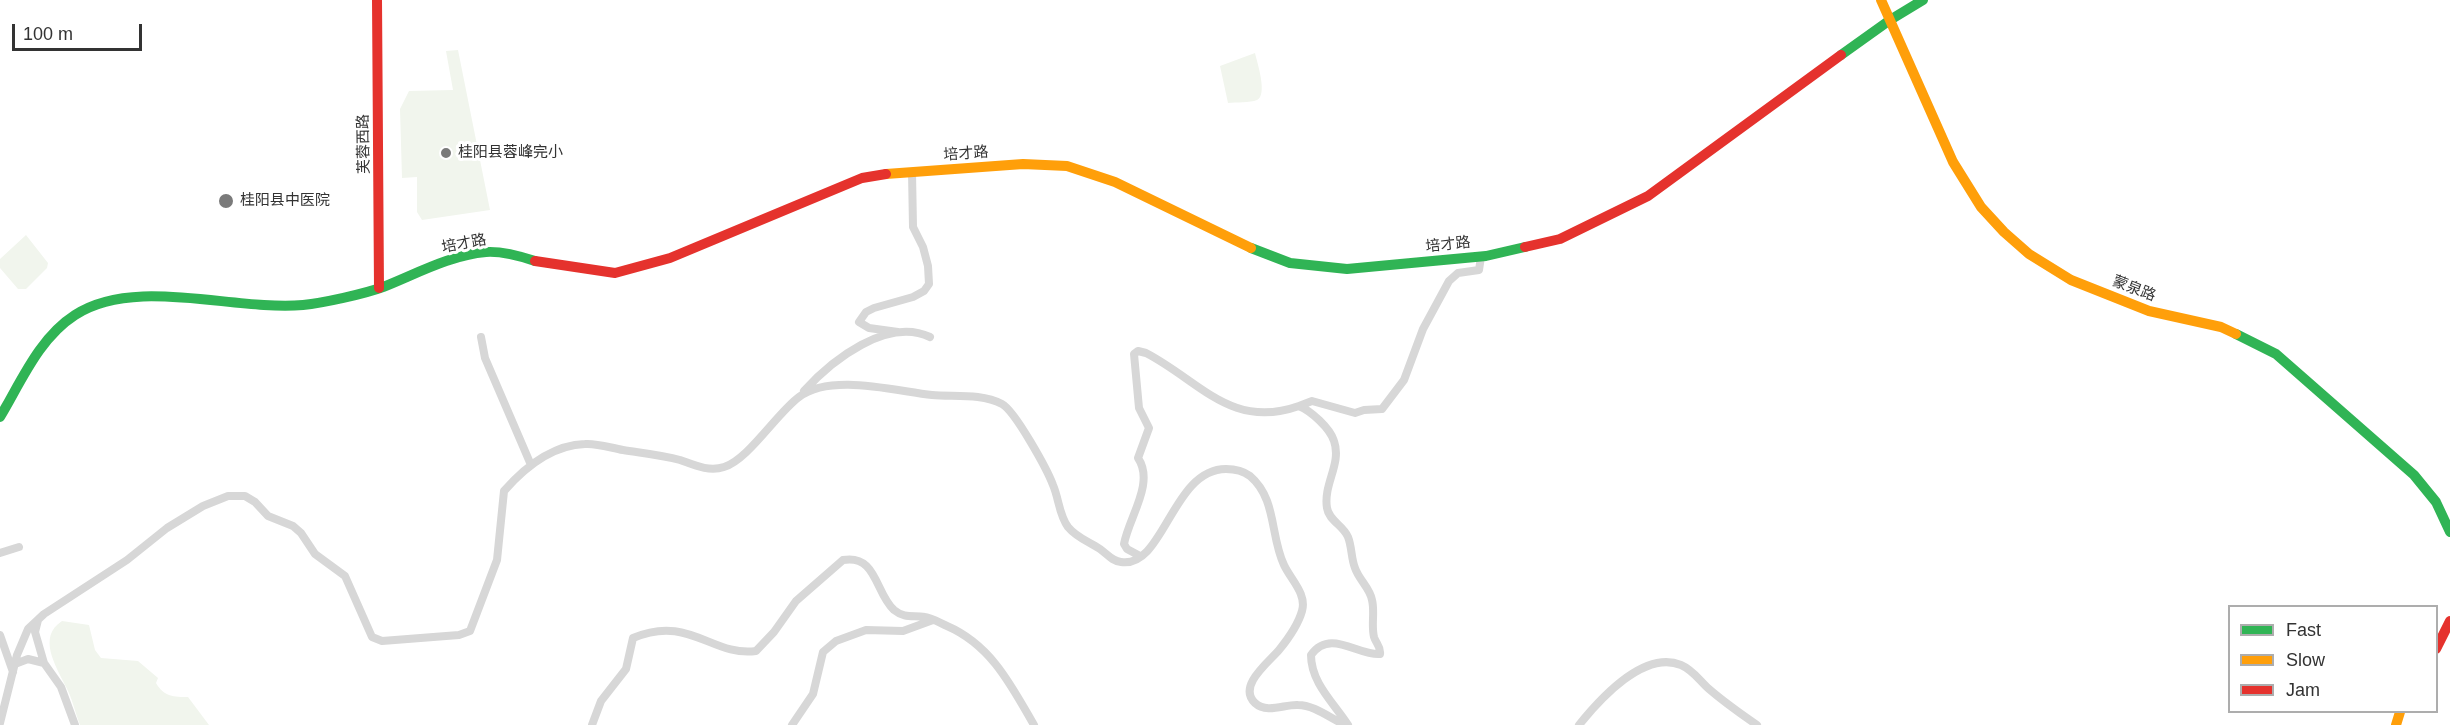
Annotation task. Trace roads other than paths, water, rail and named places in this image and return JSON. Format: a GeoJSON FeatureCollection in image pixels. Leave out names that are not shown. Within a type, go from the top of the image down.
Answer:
{"type":"FeatureCollection","features":[{"type":"Feature","properties":{"kind":"street","name":"芙蓉西路"},"geometry":{"type":"LineString","coordinates":[[377,0],[379,288]]}},
{"type":"Feature","properties":{"kind":"street","name":"蒙泉路"},"geometry":{"type":"LineString","coordinates":[[1881,0],[1961,178],[1981,207],[2016,244],[2042,264],[2071,280],[2149,311],[2228,329],[2276,354],[2414,475],[2436,502],[2450,532]]}},
{"type":"Feature","properties":{"kind":"street","name":"培才路"},"geometry":{"type":"LineString","coordinates":[[0,417],[36,355],[51,336],[75,315],[112,299],[153,296],[265,306],[295,305],[379,288],[452,259],[487,252],[515,255],[541,263],[615,273],[670,258],[862,178],[912,172],[1023,164],[1068,166],[1115,182],[1234,242],[1290,263],[1347,269],[1481,256],[1560,238],[1648,196],[1890,20],[1923,0]]}},
{"type":"Feature","properties":{"kind":"street"},"geometry":{"type":"LineString","coordinates":[[912,172],[913,227],[923,247],[928,266],[929,284],[924,291],[914,297],[866,312],[860,321],[862,326],[869,328],[922,333],[930,337]]}},
{"type":"Feature","properties":{"kind":"street"},"geometry":{"type":"LineString","coordinates":[[1140,556],[1127,549],[1124,544],[1143,486],[1145,472],[1138,458],[1149,428],[1139,408],[1134,354],[1138,351],[1146,353],[1193,386],[1240,409],[1276,412],[1312,401],[1355,413],[1364,410],[1382,410],[1404,380],[1430,314],[1449,281],[1458,273],[1479,270],[1481,256]]}},
{"type":"Feature","properties":{"kind":"street"},"geometry":{"type":"LineString","coordinates":[[0,723],[14,668],[28,628],[127,560],[167,528],[203,506],[228,496],[245,496],[255,502],[268,516],[293,526],[301,533],[315,554],[345,576],[372,637],[382,641],[459,635],[470,631],[497,560],[504,491],[531,465],[559,448],[586,444],[659,455],[698,467],[725,467],[741,456],[812,383],[855,350],[881,336],[898,332]]}},
{"type":"Feature","properties":{"kind":"street"},"geometry":{"type":"LineString","coordinates":[[481,337],[485,358],[531,465]]}},
{"type":"Feature","properties":{"kind":"street"},"geometry":{"type":"LineString","coordinates":[[799,397],[811,390],[843,386],[962,396],[1002,404],[1014,414],[1052,482],[1061,513],[1075,535],[1122,563],[1137,560],[1153,544],[1184,493],[1195,481],[1209,472],[1222,469],[1239,470],[1251,477],[1264,495],[1271,512],[1281,558],[1303,600],[1303,609],[1287,640],[1254,678],[1250,696],[1262,707],[1307,705],[1346,725]]}},
{"type":"Feature","properties":{"kind":"street"},"geometry":{"type":"LineString","coordinates":[[1299,406],[1327,429],[1334,439],[1336,458],[1327,489],[1327,508],[1329,516],[1344,530],[1355,568],[1372,598],[1374,639],[1381,649],[1380,654],[1374,654],[1348,645],[1328,644],[1319,647],[1311,655],[1316,679],[1346,725]]}},
{"type":"Feature","properties":{"kind":"street"},"geometry":{"type":"LineString","coordinates":[[0,553],[19,547]]}},
{"type":"Feature","properties":{"kind":"street"},"geometry":{"type":"LineString","coordinates":[[592,725],[601,701],[626,669],[633,638],[657,631],[684,632],[723,646],[742,651],[756,651],[774,632],[796,601],[843,560],[850,559],[866,564],[873,571],[888,604],[900,614],[913,618],[925,617],[948,626],[996,662],[1034,725]]}},
{"type":"Feature","properties":{"kind":"street"},"geometry":{"type":"LineString","coordinates":[[38,620],[35,632],[44,663],[62,687],[75,725]]}},
{"type":"Feature","properties":{"kind":"street"},"geometry":{"type":"LineString","coordinates":[[792,725],[813,694],[823,652],[836,641],[846,635],[866,630],[903,631],[933,620]]}},
{"type":"Feature","properties":{"kind":"street"},"geometry":{"type":"LineString","coordinates":[[2438,645],[2450,621]]}},
{"type":"Feature","properties":{"kind":"street"},"geometry":{"type":"LineString","coordinates":[[0,635],[14,668]]}},
{"type":"Feature","properties":{"kind":"street"},"geometry":{"type":"LineString","coordinates":[[14,668],[28,659],[44,663]]}},
{"type":"Feature","properties":{"kind":"street"},"geometry":{"type":"LineString","coordinates":[[1579,725],[1614,687],[1646,666],[1666,663],[1680,665],[1691,671],[1721,699],[1757,725]]}},
{"type":"Feature","properties":{"kind":"place","name":"桂阳县蓉峰完小"},"geometry":{"type":"Point","coordinates":[446,153]}},
{"type":"Feature","properties":{"kind":"place","name":"桂阳县中医院"},"geometry":{"type":"Point","coordinates":[226,201]}}]}
